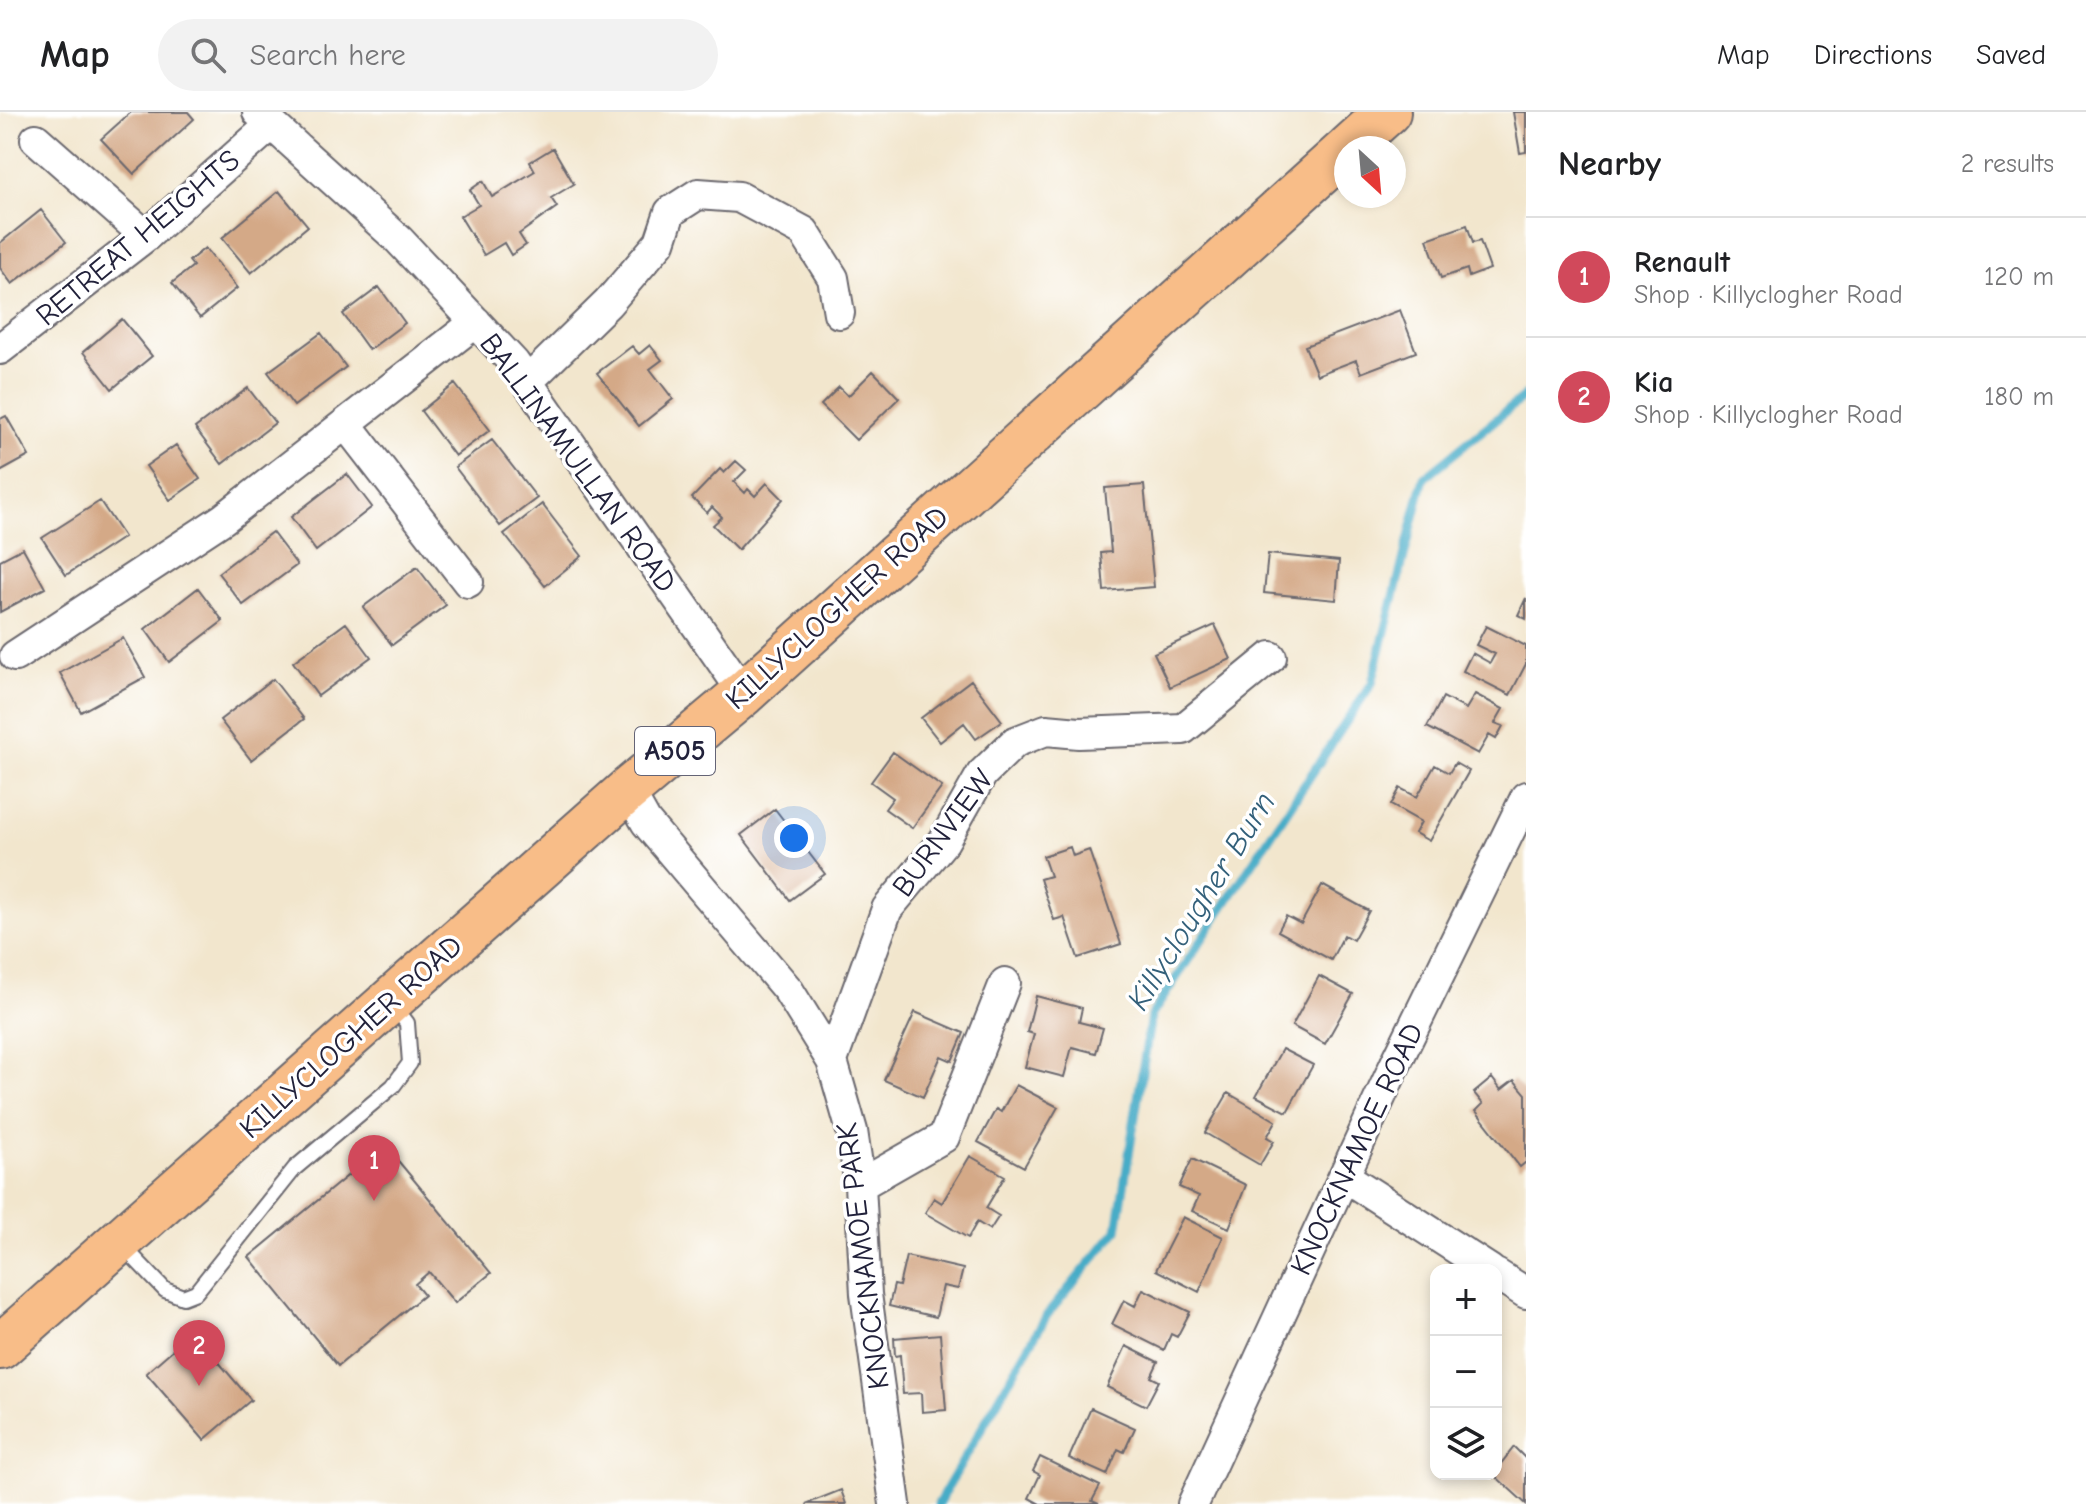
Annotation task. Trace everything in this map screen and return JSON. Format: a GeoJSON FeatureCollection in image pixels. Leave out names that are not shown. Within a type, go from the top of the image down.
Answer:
{"type":"FeatureCollection","features":[{"type":"Feature","properties":{"kind":"highway","name":"KILLYCLOGHER ROAD"},"geometry":{"type":"LineString","coordinates":[[1361,136],[1388,112]]}},
{"type":"Feature","properties":{"kind":"highway","name":"KILLYCLOGHER ROAD"},"geometry":{"type":"LineString","coordinates":[[0,1347],[628,790],[744,693],[1334,161]]}},
{"type":"Feature","properties":{"kind":"street","name":"RETREAT HEIGHTS"},"geometry":{"type":"LineString","coordinates":[[0,349],[146,236],[265,118]]}},
{"type":"Feature","properties":{"kind":"street","name":"BALLINAMULLAN ROAD"},"geometry":{"type":"LineString","coordinates":[[265,118],[399,240],[527,382],[744,693]]}},
{"type":"Feature","properties":{"kind":"street"},"geometry":{"type":"LineString","coordinates":[[36,139],[146,236]]}},
{"type":"Feature","properties":{"kind":"street"},"geometry":{"type":"LineString","coordinates":[[527,382],[608,303],[660,242],[670,212],[698,194],[739,197],[804,232],[833,278],[839,313]]}},
{"type":"Feature","properties":{"kind":"street"},"geometry":{"type":"LineString","coordinates":[[15,656],[223,519],[476,322]]}},
{"type":"Feature","properties":{"kind":"street"},"geometry":{"type":"LineString","coordinates":[[346,424],[468,582]]}},
{"type":"Feature","properties":{"kind":"street","name":"BURNVIEW"},"geometry":{"type":"LineString","coordinates":[[832,1061],[887,909],[944,841],[982,774],[1015,742],[1046,730],[1079,733],[1183,729],[1271,657]]}},
{"type":"Feature","properties":{"kind":"street","name":"KNOCKNAMOE PARK"},"geometry":{"type":"LineString","coordinates":[[628,790],[646,822],[788,990],[832,1061],[852,1131],[860,1185],[866,1294],[895,1504]]}},
{"type":"Feature","properties":{"kind":"street","name":"KNOCKNAMOE ROAD"},"geometry":{"type":"LineString","coordinates":[[1193,1504],[1344,1176],[1526,797]]}},
{"type":"Feature","properties":{"kind":"street"},"geometry":{"type":"LineString","coordinates":[[860,1185],[944,1137],[1005,983]]}},
{"type":"Feature","properties":{"kind":"street"},"geometry":{"type":"LineString","coordinates":[[1344,1176],[1481,1264]]}},
{"type":"Feature","properties":{"kind":"street"},"geometry":{"type":"LineString","coordinates":[[1502,1278],[1526,1293]]}},
{"type":"Feature","properties":{"kind":"lane"},"geometry":{"type":"LineString","coordinates":[[119,1242],[165,1290],[183,1297],[196,1292],[295,1168],[393,1086],[410,1063],[407,1023],[391,1001]]}},
{"type":"Feature","properties":{"kind":"building"},"geometry":{"type":"Polygon","coordinates":[[[131,112],[188,112],[194,119],[134,174],[101,139],[131,112]]]}},
{"type":"Feature","properties":{"kind":"building"},"geometry":{"type":"Polygon","coordinates":[[[1513,112],[1526,112],[1526,152],[1520,153],[1513,112]]]}},
{"type":"Feature","properties":{"kind":"building"},"geometry":{"type":"Polygon","coordinates":[[[553,148],[574,184],[551,198],[557,207],[519,234],[526,245],[511,255],[504,243],[484,255],[460,216],[479,205],[470,190],[483,181],[492,197],[535,171],[530,162],[553,148]]]}},
{"type":"Feature","properties":{"kind":"building"},"geometry":{"type":"Polygon","coordinates":[[[279,191],[308,226],[251,273],[222,238],[279,191]]]}},
{"type":"Feature","properties":{"kind":"building"},"geometry":{"type":"Polygon","coordinates":[[[41,210],[66,242],[12,284],[0,268],[0,243],[41,210]]]}},
{"type":"Feature","properties":{"kind":"building"},"geometry":{"type":"Polygon","coordinates":[[[1467,225],[1473,243],[1480,241],[1490,269],[1469,277],[1467,269],[1441,278],[1427,239],[1467,225]]]}},
{"type":"Feature","properties":{"kind":"building"},"geometry":{"type":"Polygon","coordinates":[[[205,248],[237,288],[200,318],[172,283],[193,266],[189,261],[205,248]]]}},
{"type":"Feature","properties":{"kind":"building"},"geometry":{"type":"Polygon","coordinates":[[[379,287],[405,323],[369,350],[343,314],[379,287]]]}},
{"type":"Feature","properties":{"kind":"building"},"geometry":{"type":"Polygon","coordinates":[[[1400,310],[1416,352],[1361,373],[1356,360],[1317,375],[1305,346],[1400,310]]]}},
{"type":"Feature","properties":{"kind":"building"},"geometry":{"type":"Polygon","coordinates":[[[122,319],[152,356],[112,389],[83,352],[122,319]]]}},
{"type":"Feature","properties":{"kind":"building"},"geometry":{"type":"Polygon","coordinates":[[[321,333],[346,367],[294,406],[268,372],[321,333]]]}},
{"type":"Feature","properties":{"kind":"building"},"geometry":{"type":"Polygon","coordinates":[[[650,345],[662,360],[650,369],[673,399],[639,426],[597,373],[632,346],[639,354],[650,345]]]}},
{"type":"Feature","properties":{"kind":"building"},"geometry":{"type":"Polygon","coordinates":[[[873,371],[899,398],[856,440],[821,405],[839,387],[848,396],[873,371]]]}},
{"type":"Feature","properties":{"kind":"building"},"geometry":{"type":"Polygon","coordinates":[[[455,384],[490,430],[455,456],[421,411],[455,384]]]}},
{"type":"Feature","properties":{"kind":"building"},"geometry":{"type":"Polygon","coordinates":[[[248,388],[275,423],[222,464],[195,428],[248,388]]]}},
{"type":"Feature","properties":{"kind":"building"},"geometry":{"type":"Polygon","coordinates":[[[6,416],[29,456],[0,472],[0,419],[6,416]]]}},
{"type":"Feature","properties":{"kind":"building"},"geometry":{"type":"Polygon","coordinates":[[[492,440],[537,498],[500,526],[455,467],[492,440]]]}},
{"type":"Feature","properties":{"kind":"building"},"geometry":{"type":"Polygon","coordinates":[[[176,445],[200,479],[170,500],[146,466],[176,445]]]}},
{"type":"Feature","properties":{"kind":"building"},"geometry":{"type":"Polygon","coordinates":[[[736,461],[746,470],[734,482],[745,493],[748,489],[755,496],[767,483],[783,499],[738,550],[713,525],[722,517],[712,507],[707,513],[692,498],[720,469],[724,473],[736,461]]]}},
{"type":"Feature","properties":{"kind":"building"},"geometry":{"type":"Polygon","coordinates":[[[347,474],[372,507],[316,551],[291,517],[347,474]]]}},
{"type":"Feature","properties":{"kind":"building"},"geometry":{"type":"Polygon","coordinates":[[[1144,485],[1154,587],[1104,591],[1101,553],[1111,552],[1105,488],[1144,485]]]}},
{"type":"Feature","properties":{"kind":"building"},"geometry":{"type":"Polygon","coordinates":[[[100,501],[124,537],[66,575],[42,538],[100,501]]]}},
{"type":"Feature","properties":{"kind":"building"},"geometry":{"type":"Polygon","coordinates":[[[542,504],[582,556],[545,586],[504,534],[542,504]]]}},
{"type":"Feature","properties":{"kind":"building"},"geometry":{"type":"Polygon","coordinates":[[[272,532],[297,565],[243,605],[218,573],[272,532]]]}},
{"type":"Feature","properties":{"kind":"building"},"geometry":{"type":"Polygon","coordinates":[[[23,548],[45,588],[0,612],[0,560],[23,548]]]}},
{"type":"Feature","properties":{"kind":"building"},"geometry":{"type":"Polygon","coordinates":[[[1268,554],[1339,561],[1336,600],[1264,593],[1268,554]]]}},
{"type":"Feature","properties":{"kind":"building"},"geometry":{"type":"Polygon","coordinates":[[[417,567],[446,605],[392,645],[363,607],[417,567]]]}},
{"type":"Feature","properties":{"kind":"building"},"geometry":{"type":"Polygon","coordinates":[[[198,588],[223,621],[169,662],[145,629],[198,588]]]}},
{"type":"Feature","properties":{"kind":"building"},"geometry":{"type":"Polygon","coordinates":[[[1526,598],[1526,619],[1518,615],[1526,598]]]}},
{"type":"Feature","properties":{"kind":"building"},"geometry":{"type":"Polygon","coordinates":[[[346,623],[371,657],[318,696],[293,662],[346,623]]]}},
{"type":"Feature","properties":{"kind":"building"},"geometry":{"type":"Polygon","coordinates":[[[1215,625],[1231,659],[1170,687],[1154,653],[1215,625]]]}},
{"type":"Feature","properties":{"kind":"building"},"geometry":{"type":"Polygon","coordinates":[[[1486,626],[1526,646],[1526,664],[1510,695],[1463,671],[1472,653],[1490,663],[1495,654],[1476,645],[1486,626]]]}},
{"type":"Feature","properties":{"kind":"building"},"geometry":{"type":"Polygon","coordinates":[[[123,638],[145,677],[81,712],[60,673],[123,638]]]}},
{"type":"Feature","properties":{"kind":"building"},"geometry":{"type":"Polygon","coordinates":[[[273,679],[304,719],[251,760],[220,720],[273,679]]]}},
{"type":"Feature","properties":{"kind":"building"},"geometry":{"type":"Polygon","coordinates":[[[971,680],[1002,721],[976,739],[964,723],[940,742],[921,718],[971,680]]]}},
{"type":"Feature","properties":{"kind":"building"},"geometry":{"type":"Polygon","coordinates":[[[1475,694],[1503,709],[1495,723],[1503,726],[1496,739],[1489,735],[1478,754],[1427,727],[1443,697],[1466,709],[1475,694]]]}},
{"type":"Feature","properties":{"kind":"building"},"geometry":{"type":"Polygon","coordinates":[[[893,752],[942,787],[912,828],[885,809],[893,798],[871,782],[893,752]]]}},
{"type":"Feature","properties":{"kind":"building"},"geometry":{"type":"Polygon","coordinates":[[[1455,763],[1469,771],[1429,841],[1415,833],[1421,822],[1391,805],[1400,788],[1417,797],[1435,765],[1449,773],[1455,763]]]}},
{"type":"Feature","properties":{"kind":"building"},"geometry":{"type":"Polygon","coordinates":[[[775,809],[825,874],[790,900],[741,835],[775,809]]]}},
{"type":"Feature","properties":{"kind":"building"},"geometry":{"type":"Polygon","coordinates":[[[1070,847],[1073,856],[1089,850],[1121,944],[1078,958],[1064,917],[1054,920],[1040,879],[1050,876],[1043,856],[1070,847]]]}},
{"type":"Feature","properties":{"kind":"building"},"geometry":{"type":"Polygon","coordinates":[[[1322,885],[1369,911],[1353,940],[1344,935],[1331,960],[1278,931],[1286,916],[1301,924],[1322,885]]]}},
{"type":"Feature","properties":{"kind":"building"},"geometry":{"type":"Polygon","coordinates":[[[1319,976],[1353,994],[1325,1044],[1292,1026],[1319,976]]]}},
{"type":"Feature","properties":{"kind":"building"},"geometry":{"type":"Polygon","coordinates":[[[1036,996],[1082,1008],[1079,1022],[1103,1028],[1096,1053],[1072,1047],[1064,1077],[1025,1067],[1034,1034],[1027,1032],[1036,996]]]}},
{"type":"Feature","properties":{"kind":"building"},"geometry":{"type":"Polygon","coordinates":[[[915,1012],[964,1033],[952,1061],[941,1056],[923,1097],[884,1080],[915,1012]]]}},
{"type":"Feature","properties":{"kind":"building"},"geometry":{"type":"Polygon","coordinates":[[[1282,1049],[1313,1065],[1287,1112],[1256,1096],[1282,1049]]]}},
{"type":"Feature","properties":{"kind":"building"},"geometry":{"type":"Polygon","coordinates":[[[1492,1078],[1501,1090],[1514,1080],[1526,1094],[1526,1162],[1520,1167],[1476,1111],[1483,1104],[1474,1093],[1492,1078]]]}},
{"type":"Feature","properties":{"kind":"building"},"geometry":{"type":"Polygon","coordinates":[[[1016,1085],[1058,1107],[1024,1167],[978,1142],[996,1109],[1001,1112],[1016,1085]]]}},
{"type":"Feature","properties":{"kind":"building"},"geometry":{"type":"Polygon","coordinates":[[[1228,1093],[1276,1121],[1267,1137],[1274,1141],[1260,1165],[1205,1133],[1228,1093]]]}},
{"type":"Feature","properties":{"kind":"building"},"geometry":{"type":"Polygon","coordinates":[[[385,1145],[491,1273],[455,1303],[429,1272],[415,1284],[424,1295],[338,1366],[249,1257],[385,1145]]]}},
{"type":"Feature","properties":{"kind":"building"},"geometry":{"type":"Polygon","coordinates":[[[970,1156],[1005,1176],[986,1208],[999,1216],[990,1230],[977,1222],[968,1238],[925,1213],[934,1198],[942,1203],[970,1156]]]}},
{"type":"Feature","properties":{"kind":"building"},"geometry":{"type":"Polygon","coordinates":[[[1192,1159],[1246,1185],[1229,1228],[1192,1211],[1199,1196],[1179,1187],[1192,1159]]]}},
{"type":"Feature","properties":{"kind":"building"},"geometry":{"type":"Polygon","coordinates":[[[1183,1217],[1223,1237],[1199,1292],[1156,1270],[1183,1217]]]}},
{"type":"Feature","properties":{"kind":"building"},"geometry":{"type":"Polygon","coordinates":[[[906,1256],[963,1269],[958,1289],[943,1286],[936,1317],[889,1306],[894,1285],[899,1286],[906,1256]]]}},
{"type":"Feature","properties":{"kind":"building"},"geometry":{"type":"Polygon","coordinates":[[[1143,1289],[1190,1312],[1177,1337],[1171,1334],[1164,1350],[1112,1324],[1124,1300],[1135,1306],[1143,1289]]]}},
{"type":"Feature","properties":{"kind":"building"},"geometry":{"type":"Polygon","coordinates":[[[193,1332],[251,1400],[204,1440],[146,1373],[193,1332]]]}},
{"type":"Feature","properties":{"kind":"building"},"geometry":{"type":"Polygon","coordinates":[[[940,1334],[946,1410],[922,1412],[921,1393],[903,1394],[900,1355],[895,1356],[894,1338],[940,1334]]]}},
{"type":"Feature","properties":{"kind":"building"},"geometry":{"type":"Polygon","coordinates":[[[1126,1346],[1158,1362],[1151,1377],[1159,1381],[1146,1406],[1107,1387],[1126,1346]]]}},
{"type":"Feature","properties":{"kind":"building"},"geometry":{"type":"Polygon","coordinates":[[[1091,1408],[1135,1428],[1124,1452],[1118,1449],[1107,1475],[1069,1458],[1091,1408]]]}},
{"type":"Feature","properties":{"kind":"building"},"geometry":{"type":"Polygon","coordinates":[[[1514,1447],[1526,1459],[1526,1504],[1500,1480],[1502,1462],[1514,1447]]]}},
{"type":"Feature","properties":{"kind":"building"},"geometry":{"type":"Polygon","coordinates":[[[1040,1457],[1100,1486],[1092,1501],[1099,1504],[1040,1504],[1029,1498],[1040,1475],[1033,1471],[1040,1457]]]}},
{"type":"Feature","properties":{"kind":"building"},"geometry":{"type":"Polygon","coordinates":[[[841,1490],[846,1504],[806,1504],[841,1490]]]}},
{"type":"Feature","properties":{"kind":"waterway","name":"Killyclougher Burn"},"geometry":{"type":"LineString","coordinates":[[938,1504],[1047,1315],[1117,1230],[1151,1016],[1372,683],[1424,478],[1526,395]]}},
{"type":"Feature","properties":{"kind":"place","name":"Renault"},"geometry":{"type":"Point","coordinates":[374,1201]}},
{"type":"Feature","properties":{"kind":"place","name":"Kia"},"geometry":{"type":"Point","coordinates":[199,1386]}}]}
